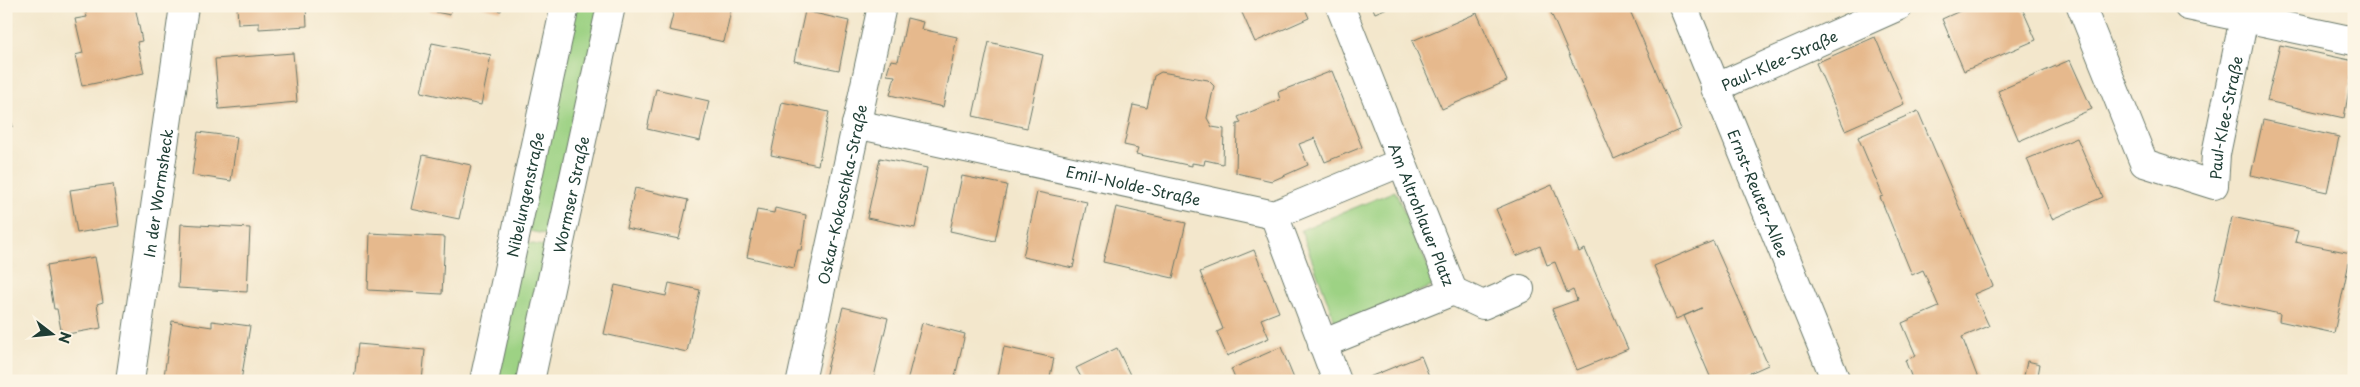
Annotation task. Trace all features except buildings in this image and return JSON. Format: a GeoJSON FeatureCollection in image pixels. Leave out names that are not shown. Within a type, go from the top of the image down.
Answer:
{"type":"FeatureCollection","features":[{"type":"Feature","properties":{"kind":"street","name":"In der Wormsheck"},"geometry":{"type":"LineString","coordinates":[[130,381],[184,6]]}},
{"type":"Feature","properties":{"kind":"street","name":"Nibelungenstraße"},"geometry":{"type":"LineString","coordinates":[[484,381],[565,6]]}},
{"type":"Feature","properties":{"kind":"street","name":"Wormser Straße"},"geometry":{"type":"LineString","coordinates":[[530,381],[611,6]]}},
{"type":"Feature","properties":{"kind":"street","name":"Oskar-Kokoschka-Straße"},"geometry":{"type":"LineString","coordinates":[[800,381],[882,6]]}},
{"type":"Feature","properties":{"kind":"street","name":"Am Altrohlauer Platz"},"geometry":{"type":"LineString","coordinates":[[1322,344],[1453,291],[1340,6]]}},
{"type":"Feature","properties":{"kind":"street","name":"Ernst-Reuter-Allee"},"geometry":{"type":"LineString","coordinates":[[1683,6],[1836,381]]}},
{"type":"Feature","properties":{"kind":"street","name":"Paul-Klee-Straße"},"geometry":{"type":"LineString","coordinates":[[1715,88],[1899,6]]}},
{"type":"Feature","properties":{"kind":"street","name":"Paul-Klee-Straße"},"geometry":{"type":"LineString","coordinates":[[2081,6],[2144,163],[2214,185],[2216,154],[2244,18]]}},
{"type":"Feature","properties":{"kind":"street"},"geometry":{"type":"LineString","coordinates":[[2188,6],[2354,41]]}},
{"type":"Feature","properties":{"kind":"street","name":"Emil-Nolde-Straße"},"geometry":{"type":"LineString","coordinates":[[856,124],[1274,215]]}},
{"type":"Feature","properties":{"kind":"street"},"geometry":{"type":"LineString","coordinates":[[1337,381],[1274,215],[1402,162]]}},
{"type":"Feature","properties":{"kind":"street"},"geometry":{"type":"LineString","coordinates":[[1453,291],[1483,305],[1520,289]]}},
{"type":"Feature","properties":{"kind":"green space"},"geometry":{"type":"Polygon","coordinates":[[[573,6],[603,6],[553,236],[525,230],[573,6]]]}},
{"type":"Feature","properties":{"kind":"green space"},"geometry":{"type":"Polygon","coordinates":[[[1395,191],[1436,285],[1336,324],[1301,230],[1395,191]]]}},
{"type":"Feature","properties":{"kind":"green space"},"geometry":{"type":"Polygon","coordinates":[[[523,242],[549,247],[520,381],[493,381],[523,242]]]}}]}
